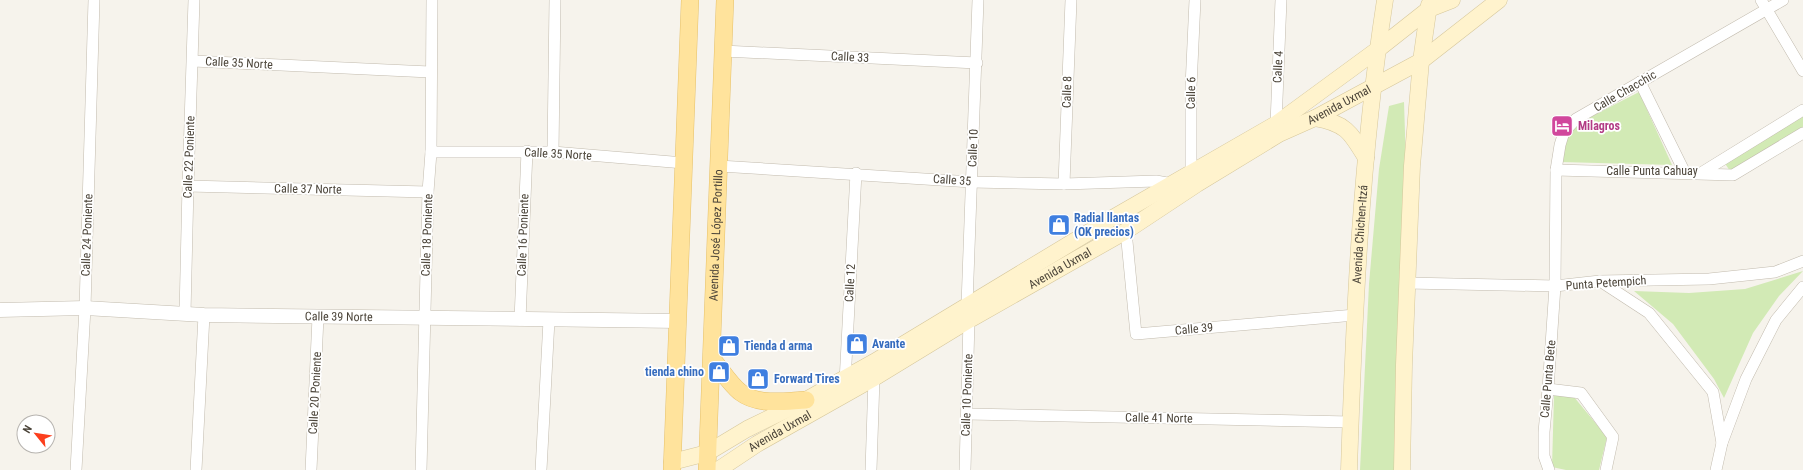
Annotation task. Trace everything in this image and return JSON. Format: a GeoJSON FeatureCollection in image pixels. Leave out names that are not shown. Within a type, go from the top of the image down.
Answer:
{"type":"FeatureCollection","features":[{"type":"Feature","properties":{"kind":"main road"},"geometry":{"type":"LineString","coordinates":[[672,466],[690,0]]}},
{"type":"Feature","properties":{"kind":"main road","name":"Avenida José López Portillo"},"geometry":{"type":"LineString","coordinates":[[707,462],[725,0]]}},
{"type":"Feature","properties":{"kind":"main road","name":"Avenida Chichen-Itzá"},"geometry":{"type":"LineString","coordinates":[[1349,470],[1355,315],[1366,158],[1377,50],[1385,0]]}},
{"type":"Feature","properties":{"kind":"main road","name":"Avenida Uxmal"},"geometry":{"type":"LineString","coordinates":[[672,466],[707,462],[747,429],[806,400],[845,385],[874,378],[968,313],[1277,129],[1377,50],[1429,5],[1452,0]]}},
{"type":"Feature","properties":{"kind":"main road","name":"Avenida Uxmal"},"geometry":{"type":"LineString","coordinates":[[1277,129],[1315,118],[1421,61],[1499,0]]}},
{"type":"Feature","properties":{"kind":"main road"},"geometry":{"type":"LineString","coordinates":[[1402,470],[1412,166],[1421,61],[1429,5]]}},
{"type":"Feature","properties":{"kind":"main road"},"geometry":{"type":"LineString","coordinates":[[1315,118],[1326,120],[1345,128],[1353,136],[1366,158]]}},
{"type":"Feature","properties":{"kind":"main road","name":"Avenida Uxmal"},"geometry":{"type":"LineString","coordinates":[[718,470],[845,385],[874,362],[1126,231],[1172,192]]}},
{"type":"Feature","properties":{"kind":"main road"},"geometry":{"type":"LineString","coordinates":[[712,359],[740,392],[751,398],[763,402],[806,400]]}},
{"type":"Feature","properties":{"kind":"street","name":"Calle 24 Poniente"},"geometry":{"type":"LineString","coordinates":[[76,470],[84,308],[94,0]]}},
{"type":"Feature","properties":{"kind":"street","name":"Calle 22 Poniente"},"geometry":{"type":"LineString","coordinates":[[185,314],[194,0]]}},
{"type":"Feature","properties":{"kind":"street","name":"Calle 18 Poniente"},"geometry":{"type":"LineString","coordinates":[[420,470],[428,192],[431,152],[430,72],[432,0]]}},
{"type":"Feature","properties":{"kind":"street"},"geometry":{"type":"LineString","coordinates":[[553,152],[555,0]]}},
{"type":"Feature","properties":{"kind":"street","name":"Calle 10"},"geometry":{"type":"LineString","coordinates":[[968,313],[978,0]]}},
{"type":"Feature","properties":{"kind":"street","name":"Calle 8"},"geometry":{"type":"LineString","coordinates":[[1064,184],[1071,0]]}},
{"type":"Feature","properties":{"kind":"street","name":"Calle 6"},"geometry":{"type":"LineString","coordinates":[[1194,178],[1191,86],[1195,0]]}},
{"type":"Feature","properties":{"kind":"street","name":"Calle 4"},"geometry":{"type":"LineString","coordinates":[[1277,129],[1282,0]]}},
{"type":"Feature","properties":{"kind":"street","name":"Calle Chacchic"},"geometry":{"type":"LineString","coordinates":[[1555,286],[1556,170],[1560,145],[1564,132],[1576,120],[1764,5],[1783,0]]}},
{"type":"Feature","properties":{"kind":"street"},"geometry":{"type":"LineString","coordinates":[[1764,5],[1803,71]]}},
{"type":"Feature","properties":{"kind":"street","name":"Calle 33"},"geometry":{"type":"LineString","coordinates":[[723,51],[977,63]]}},
{"type":"Feature","properties":{"kind":"street","name":"Calle 35 Norte"},"geometry":{"type":"LineString","coordinates":[[192,61],[430,72]]}},
{"type":"Feature","properties":{"kind":"street"},"geometry":{"type":"LineString","coordinates":[[1640,82],[1685,172]]}},
{"type":"Feature","properties":{"kind":"street","name":"Calle Punta Cahuay"},"geometry":{"type":"LineString","coordinates":[[1556,170],[1701,172],[1803,110]]}},
{"type":"Feature","properties":{"kind":"street"},"geometry":{"type":"LineString","coordinates":[[1701,172],[1733,175],[1803,133]]}},
{"type":"Feature","properties":{"kind":"street","name":"Calle 16 Poniente"},"geometry":{"type":"LineString","coordinates":[[520,320],[527,151]]}},
{"type":"Feature","properties":{"kind":"street","name":"Calle 35 Norte"},"geometry":{"type":"LineString","coordinates":[[431,152],[553,152],[684,163]]}},
{"type":"Feature","properties":{"kind":"street","name":"Calle 35"},"geometry":{"type":"LineString","coordinates":[[719,166],[856,173],[972,182],[1064,184],[1160,181],[1172,192]]}},
{"type":"Feature","properties":{"kind":"street","name":"Calle 12"},"geometry":{"type":"LineString","coordinates":[[845,385],[856,173]]}},
{"type":"Feature","properties":{"kind":"street","name":"Calle 37 Norte"},"geometry":{"type":"LineString","coordinates":[[188,186],[428,192]]}},
{"type":"Feature","properties":{"kind":"street","name":"Calle 39"},"geometry":{"type":"LineString","coordinates":[[1126,231],[1136,334],[1355,315]]}},
{"type":"Feature","properties":{"kind":"street","name":"Punta Petempich"},"geometry":{"type":"LineString","coordinates":[[1407,283],[1555,286],[1600,281],[1709,279],[1775,272],[1803,261]]}},
{"type":"Feature","properties":{"kind":"street"},"geometry":{"type":"LineString","coordinates":[[1600,281],[1649,313],[1713,392],[1722,443]]}},
{"type":"Feature","properties":{"kind":"street","name":"Calle Punta Bete"},"geometry":{"type":"LineString","coordinates":[[1549,470],[1544,456],[1544,432],[1555,286]]}},
{"type":"Feature","properties":{"kind":"street"},"geometry":{"type":"LineString","coordinates":[[1716,470],[1722,443],[1746,379],[1776,320],[1803,286]]}},
{"type":"Feature","properties":{"kind":"street","name":"Calle 39 Norte"},"geometry":{"type":"LineString","coordinates":[[0,310],[84,308],[204,315],[425,319],[678,321]]}},
{"type":"Feature","properties":{"kind":"street","name":"Calle 10 Poniente"},"geometry":{"type":"LineString","coordinates":[[965,470],[968,313]]}},
{"type":"Feature","properties":{"kind":"street"},"geometry":{"type":"LineString","coordinates":[[196,470],[204,315]]}},
{"type":"Feature","properties":{"kind":"street","name":"Calle 20 Poniente"},"geometry":{"type":"LineString","coordinates":[[311,470],[318,317]]}},
{"type":"Feature","properties":{"kind":"street"},"geometry":{"type":"LineString","coordinates":[[541,470],[549,320]]}},
{"type":"Feature","properties":{"kind":"street"},"geometry":{"type":"LineString","coordinates":[[871,470],[874,378]]}},
{"type":"Feature","properties":{"kind":"street"},"geometry":{"type":"LineString","coordinates":[[1548,389],[1581,393],[1613,437],[1606,470]]}},
{"type":"Feature","properties":{"kind":"street","name":"Calle 41 Norte"},"geometry":{"type":"LineString","coordinates":[[967,414],[1351,422]]}},
{"type":"Feature","properties":{"kind":"green space"},"geometry":{"type":"Polygon","coordinates":[[[1639,92],[1672,165],[1561,162],[1565,140],[1579,123],[1639,92]]]}},
{"type":"Feature","properties":{"kind":"green space"},"geometry":{"type":"Polygon","coordinates":[[[1404,102],[1406,164],[1399,286],[1397,470],[1360,470],[1369,284],[1379,169],[1389,106],[1404,102]]]}},
{"type":"Feature","properties":{"kind":"green space"},"geometry":{"type":"Polygon","coordinates":[[[1803,115],[1803,127],[1730,171],[1724,162],[1803,115]]]}},
{"type":"Feature","properties":{"kind":"green space"},"geometry":{"type":"Polygon","coordinates":[[[1803,271],[1779,296],[1753,333],[1724,398],[1714,379],[1673,324],[1634,291],[1689,293],[1745,289],[1803,271]]]}},
{"type":"Feature","properties":{"kind":"green space"},"geometry":{"type":"Polygon","coordinates":[[[1554,395],[1574,397],[1607,437],[1599,470],[1566,470],[1552,467],[1554,395]]]}},
{"type":"Feature","properties":{"kind":"place","name":"Milagros"},"geometry":{"type":"Point","coordinates":[1562,126]}},
{"type":"Feature","properties":{"kind":"place","name":"Radial llantas (OK precios)"},"geometry":{"type":"Point","coordinates":[1059,225]}},
{"type":"Feature","properties":{"kind":"place","name":"Avante"},"geometry":{"type":"Point","coordinates":[857,344]}},
{"type":"Feature","properties":{"kind":"place","name":"Tienda d arma"},"geometry":{"type":"Point","coordinates":[729,346]}},
{"type":"Feature","properties":{"kind":"place","name":"tienda chino"},"geometry":{"type":"Point","coordinates":[719,372]}},
{"type":"Feature","properties":{"kind":"place","name":"Forward Tires"},"geometry":{"type":"Point","coordinates":[758,379]}}]}
